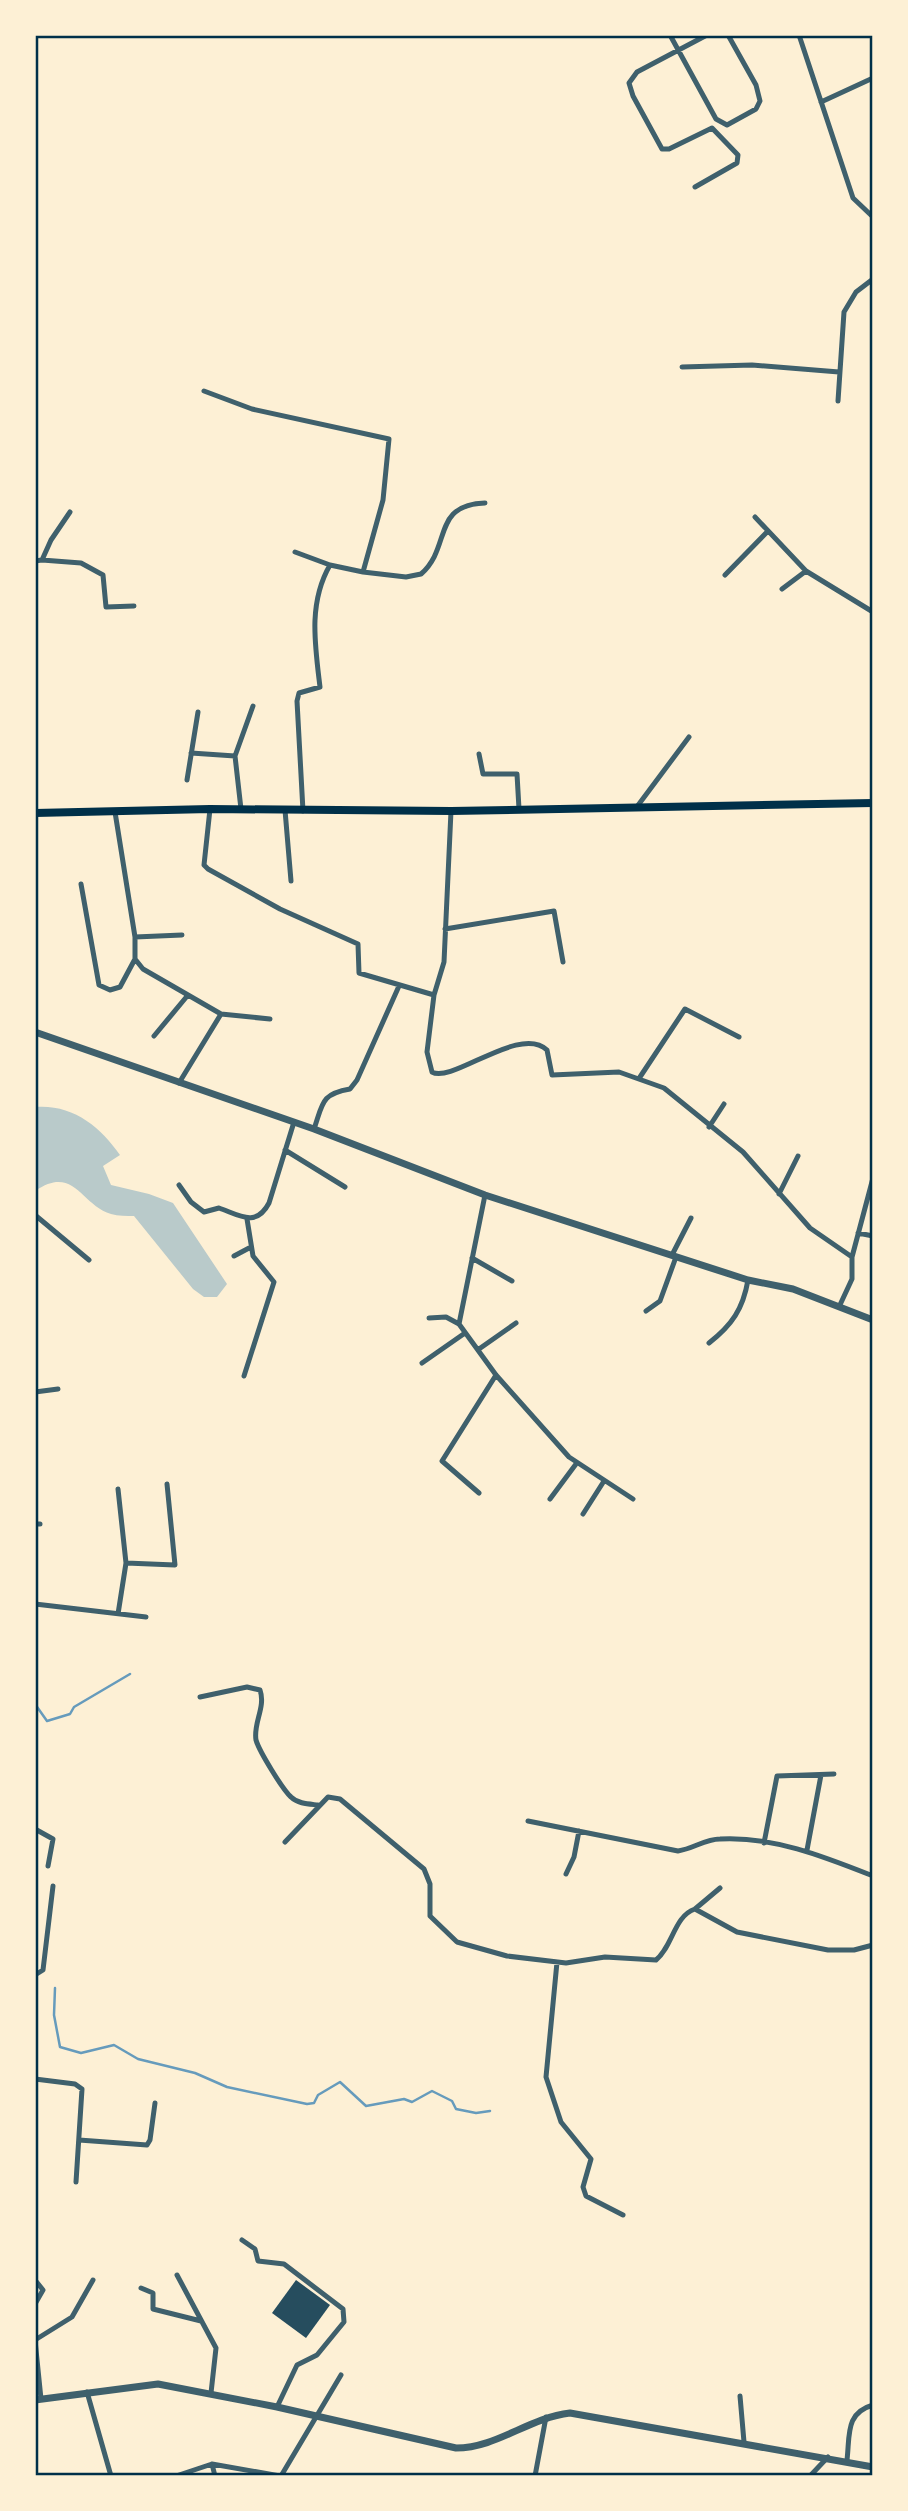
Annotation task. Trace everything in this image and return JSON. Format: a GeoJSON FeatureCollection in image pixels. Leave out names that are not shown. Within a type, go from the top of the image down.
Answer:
{"type":"FeatureCollection","features":[{"type":"Feature","properties":{"kind":"main road"},"geometry":{"type":"LineString","coordinates":[[35,813],[210,809],[451,811],[873,803]]}},
{"type":"Feature","properties":{"kind":"street"},"geometry":{"type":"LineString","coordinates":[[670,35],[716,119],[723,124],[732,123],[756,109],[760,101],[756,85],[728,35]]}},
{"type":"Feature","properties":{"kind":"street"},"geometry":{"type":"LineString","coordinates":[[695,187],[737,163],[738,155],[712,128],[668,149],[662,149],[629,83],[637,72],[707,35]]}},
{"type":"Feature","properties":{"kind":"street"},"geometry":{"type":"LineString","coordinates":[[799,35],[852,198],[873,217]]}},
{"type":"Feature","properties":{"kind":"street"},"geometry":{"type":"LineString","coordinates":[[821,102],[873,78]]}},
{"type":"Feature","properties":{"kind":"street"},"geometry":{"type":"LineString","coordinates":[[838,401],[846,305],[873,279]]}},
{"type":"Feature","properties":{"kind":"street"},"geometry":{"type":"LineString","coordinates":[[682,368],[752,365],[839,372]]}},
{"type":"Feature","properties":{"kind":"street"},"geometry":{"type":"LineString","coordinates":[[204,391],[252,409],[389,439],[383,500],[363,572]]}},
{"type":"Feature","properties":{"kind":"street"},"geometry":{"type":"LineString","coordinates":[[295,552],[330,565],[363,572],[405,577],[421,574],[433,556],[453,512],[462,505],[485,503]]}},
{"type":"Feature","properties":{"kind":"street"},"geometry":{"type":"LineString","coordinates":[[43,560],[51,540],[69,512]]}},
{"type":"Feature","properties":{"kind":"street"},"geometry":{"type":"LineString","coordinates":[[755,517],[806,571],[873,612]]}},
{"type":"Feature","properties":{"kind":"street"},"geometry":{"type":"LineString","coordinates":[[725,575],[768,531]]}},
{"type":"Feature","properties":{"kind":"street"},"geometry":{"type":"LineString","coordinates":[[35,561],[87,566],[103,575],[106,607],[134,606]]}},
{"type":"Feature","properties":{"kind":"street"},"geometry":{"type":"LineString","coordinates":[[303,811],[297,701],[299,693],[320,687],[314,624],[319,585],[330,565]]}},
{"type":"Feature","properties":{"kind":"street"},"geometry":{"type":"LineString","coordinates":[[782,589],[806,571]]}},
{"type":"Feature","properties":{"kind":"street"},"geometry":{"type":"LineString","coordinates":[[241,809],[235,756],[253,706]]}},
{"type":"Feature","properties":{"kind":"street"},"geometry":{"type":"LineString","coordinates":[[187,780],[198,712]]}},
{"type":"Feature","properties":{"kind":"street"},"geometry":{"type":"LineString","coordinates":[[636,808],[689,737]]}},
{"type":"Feature","properties":{"kind":"street"},"geometry":{"type":"LineString","coordinates":[[191,753],[235,756]]}},
{"type":"Feature","properties":{"kind":"street"},"geometry":{"type":"LineString","coordinates":[[479,754],[483,774],[517,774],[519,810]]}},
{"type":"Feature","properties":{"kind":"street"},"geometry":{"type":"LineString","coordinates":[[210,809],[204,865],[208,869],[281,909],[354,942],[360,948],[359,973],[434,995]]}},
{"type":"Feature","properties":{"kind":"street"},"geometry":{"type":"LineString","coordinates":[[285,810],[291,881]]}},
{"type":"Feature","properties":{"kind":"street"},"geometry":{"type":"LineString","coordinates":[[81,884],[99,985],[110,990],[120,987],[135,959],[135,937],[115,811]]}},
{"type":"Feature","properties":{"kind":"street"},"geometry":{"type":"LineString","coordinates":[[451,811],[444,962],[434,995],[427,1052],[429,1068],[435,1074],[448,1073],[493,1052],[533,1045],[545,1048],[552,1075],[610,1071],[640,1077],[664,1088],[743,1152],[810,1228],[852,1257]]}},
{"type":"Feature","properties":{"kind":"street"},"geometry":{"type":"LineString","coordinates":[[445,929],[554,912],[563,962]]}},
{"type":"Feature","properties":{"kind":"street"},"geometry":{"type":"LineString","coordinates":[[135,937],[182,935]]}},
{"type":"Feature","properties":{"kind":"street"},"geometry":{"type":"LineString","coordinates":[[135,959],[144,969],[221,1014],[270,1019]]}},
{"type":"Feature","properties":{"kind":"street"},"geometry":{"type":"LineString","coordinates":[[314,1129],[326,1097],[334,1091],[350,1089],[358,1080],[399,986]]}},
{"type":"Feature","properties":{"kind":"street"},"geometry":{"type":"LineString","coordinates":[[154,1036],[188,995]]}},
{"type":"Feature","properties":{"kind":"street"},"geometry":{"type":"LineString","coordinates":[[640,1077],[685,1009],[739,1037]]}},
{"type":"Feature","properties":{"kind":"street"},"geometry":{"type":"LineString","coordinates":[[178,1083],[221,1014]]}},
{"type":"Feature","properties":{"kind":"street"},"geometry":{"type":"LineString","coordinates":[[35,1032],[314,1129],[485,1195],[748,1279],[793,1289],[873,1320]]}},
{"type":"Feature","properties":{"kind":"street"},"geometry":{"type":"LineString","coordinates":[[709,1127],[724,1104]]}},
{"type":"Feature","properties":{"kind":"street"},"geometry":{"type":"LineString","coordinates":[[179,1185],[198,1209],[209,1212],[222,1209],[247,1219],[265,1211],[294,1122]]}},
{"type":"Feature","properties":{"kind":"street"},"geometry":{"type":"LineString","coordinates":[[285,1150],[345,1187]]}},
{"type":"Feature","properties":{"kind":"street"},"geometry":{"type":"LineString","coordinates":[[779,1194],[799,1156]]}},
{"type":"Feature","properties":{"kind":"street"},"geometry":{"type":"LineString","coordinates":[[839,1307],[852,1279],[852,1257],[873,1178]]}},
{"type":"Feature","properties":{"kind":"street"},"geometry":{"type":"LineString","coordinates":[[459,1324],[485,1195]]}},
{"type":"Feature","properties":{"kind":"street"},"geometry":{"type":"LineString","coordinates":[[35,1216],[89,1260]]}},
{"type":"Feature","properties":{"kind":"street"},"geometry":{"type":"LineString","coordinates":[[646,1311],[660,1301],[674,1256],[691,1218]]}},
{"type":"Feature","properties":{"kind":"street"},"geometry":{"type":"LineString","coordinates":[[244,1376],[274,1282],[253,1256],[247,1219]]}},
{"type":"Feature","properties":{"kind":"street"},"geometry":{"type":"LineString","coordinates":[[35,1227],[40,1221]]}},
{"type":"Feature","properties":{"kind":"street"},"geometry":{"type":"LineString","coordinates":[[858,1233],[873,1236]]}},
{"type":"Feature","properties":{"kind":"street"},"geometry":{"type":"LineString","coordinates":[[234,1256],[251,1247]]}},
{"type":"Feature","properties":{"kind":"street"},"geometry":{"type":"LineString","coordinates":[[472,1258],[512,1281]]}},
{"type":"Feature","properties":{"kind":"street"},"geometry":{"type":"LineString","coordinates":[[709,1343],[736,1317],[744,1302],[748,1279]]}},
{"type":"Feature","properties":{"kind":"street"},"geometry":{"type":"LineString","coordinates":[[429,1318],[446,1317],[459,1324],[496,1375],[576,1464],[633,1499]]}},
{"type":"Feature","properties":{"kind":"street"},"geometry":{"type":"LineString","coordinates":[[479,1349],[516,1323]]}},
{"type":"Feature","properties":{"kind":"street"},"geometry":{"type":"LineString","coordinates":[[422,1363],[465,1333]]}},
{"type":"Feature","properties":{"kind":"street"},"geometry":{"type":"LineString","coordinates":[[479,1493],[442,1461],[496,1375]]}},
{"type":"Feature","properties":{"kind":"street"},"geometry":{"type":"LineString","coordinates":[[35,1392],[58,1389]]}},
{"type":"Feature","properties":{"kind":"street"},"geometry":{"type":"LineString","coordinates":[[550,1499],[576,1464]]}},
{"type":"Feature","properties":{"kind":"street"},"geometry":{"type":"LineString","coordinates":[[583,1514],[604,1481]]}},
{"type":"Feature","properties":{"kind":"street"},"geometry":{"type":"LineString","coordinates":[[126,1563],[175,1565],[167,1484]]}},
{"type":"Feature","properties":{"kind":"street"},"geometry":{"type":"LineString","coordinates":[[118,1489],[126,1563],[118,1614]]}},
{"type":"Feature","properties":{"kind":"street"},"geometry":{"type":"LineString","coordinates":[[35,1604],[146,1617]]}},
{"type":"Feature","properties":{"kind":"street"},"geometry":{"type":"LineString","coordinates":[[200,1697],[247,1687],[260,1690],[262,1702],[256,1736],[259,1746],[290,1796],[318,1805]]}},
{"type":"Feature","properties":{"kind":"street"},"geometry":{"type":"LineString","coordinates":[[764,1843],[776,1777],[834,1774]]}},
{"type":"Feature","properties":{"kind":"street"},"geometry":{"type":"LineString","coordinates":[[807,1850],[821,1775]]}},
{"type":"Feature","properties":{"kind":"street"},"geometry":{"type":"LineString","coordinates":[[285,1842],[328,1797],[340,1799],[424,1869],[430,1884],[430,1916],[457,1942],[507,1956],[556,1962],[605,1957],[656,1960],[664,1952],[681,1919],[720,1888]]}},
{"type":"Feature","properties":{"kind":"street"},"geometry":{"type":"LineString","coordinates":[[528,1821],[678,1850],[692,1849],[720,1839],[764,1843],[807,1850],[873,1876]]}},
{"type":"Feature","properties":{"kind":"street"},"geometry":{"type":"LineString","coordinates":[[35,1829],[53,1839],[48,1866]]}},
{"type":"Feature","properties":{"kind":"street"},"geometry":{"type":"LineString","coordinates":[[566,1874],[574,1857],[579,1831]]}},
{"type":"Feature","properties":{"kind":"street"},"geometry":{"type":"LineString","coordinates":[[35,1975],[43,1970],[52,1886]]}},
{"type":"Feature","properties":{"kind":"street"},"geometry":{"type":"LineString","coordinates":[[695,1909],[737,1932],[828,1950],[854,1950],[873,1945]]}},
{"type":"Feature","properties":{"kind":"street"},"geometry":{"type":"LineString","coordinates":[[556,1962],[544,2066],[549,2090],[561,2122],[591,2159],[583,2187],[586,2196],[623,2216]]}},
{"type":"Feature","properties":{"kind":"street"},"geometry":{"type":"LineString","coordinates":[[35,2080],[75,2084],[82,2089],[76,2182]]}},
{"type":"Feature","properties":{"kind":"street"},"geometry":{"type":"LineString","coordinates":[[79,2140],[147,2145],[155,2103]]}},
{"type":"Feature","properties":{"kind":"street"},"geometry":{"type":"LineString","coordinates":[[242,2240],[255,2249],[258,2261],[284,2263],[343,2309],[346,2315],[344,2322],[317,2355],[297,2365],[277,2407]]}},
{"type":"Feature","properties":{"kind":"street"},"geometry":{"type":"LineString","coordinates":[[177,2276],[218,2355],[211,2393]]}},
{"type":"Feature","properties":{"kind":"street"},"geometry":{"type":"LineString","coordinates":[[35,2280],[43,2290],[35,2304]]}},
{"type":"Feature","properties":{"kind":"street"},"geometry":{"type":"LineString","coordinates":[[93,2280],[72,2317],[35,2340],[38,2399],[158,2384],[470,2448],[546,2416],[591,2415],[847,2460],[873,2467]]}},
{"type":"Feature","properties":{"kind":"street"},"geometry":{"type":"LineString","coordinates":[[141,2288],[153,2293],[151,2306],[156,2311],[201,2321]]}},
{"type":"Feature","properties":{"kind":"street"},"geometry":{"type":"LineString","coordinates":[[176,2476],[212,2464],[281,2476],[341,2375]]}},
{"type":"Feature","properties":{"kind":"street"},"geometry":{"type":"LineString","coordinates":[[87,2392],[111,2476]]}},
{"type":"Feature","properties":{"kind":"street"},"geometry":{"type":"LineString","coordinates":[[740,2396],[744,2442]]}},
{"type":"Feature","properties":{"kind":"street"},"geometry":{"type":"LineString","coordinates":[[847,2460],[853,2415],[860,2409],[873,2405]]}},
{"type":"Feature","properties":{"kind":"street"},"geometry":{"type":"LineString","coordinates":[[535,2476],[546,2416]]}},
{"type":"Feature","properties":{"kind":"street"},"geometry":{"type":"LineString","coordinates":[[810,2476],[828,2457]]}},
{"type":"Feature","properties":{"kind":"street"},"geometry":{"type":"LineString","coordinates":[[212,2464],[215,2476]]}},
{"type":"Feature","properties":{"kind":"shaded area"},"geometry":{"type":"Polygon","coordinates":[[[35,1107],[73,1113],[94,1126],[112,1144],[120,1155],[103,1166],[111,1185],[173,1203],[227,1284],[217,1297],[204,1297],[193,1289],[134,1216],[114,1215],[101,1209],[68,1184],[48,1184],[35,1191],[35,1107]]]}},
{"type":"Feature","properties":{"kind":"building"},"geometry":{"type":"Polygon","coordinates":[[[296,2280],[330,2305],[306,2338],[272,2313],[296,2280]]]}},
{"type":"Feature","properties":{"kind":"waterway"},"geometry":{"type":"LineString","coordinates":[[35,1704],[47,1721],[70,1714],[74,1707],[130,1674]]}},
{"type":"Feature","properties":{"kind":"waterway"},"geometry":{"type":"LineString","coordinates":[[55,1988],[54,2015],[60,2047],[81,2053],[114,2045],[138,2059],[195,2073],[227,2087],[307,2104],[314,2103],[318,2095],[340,2082],[366,2106],[404,2099],[412,2102],[432,2091],[452,2101],[456,2109],[476,2113],[490,2111]]}}]}
